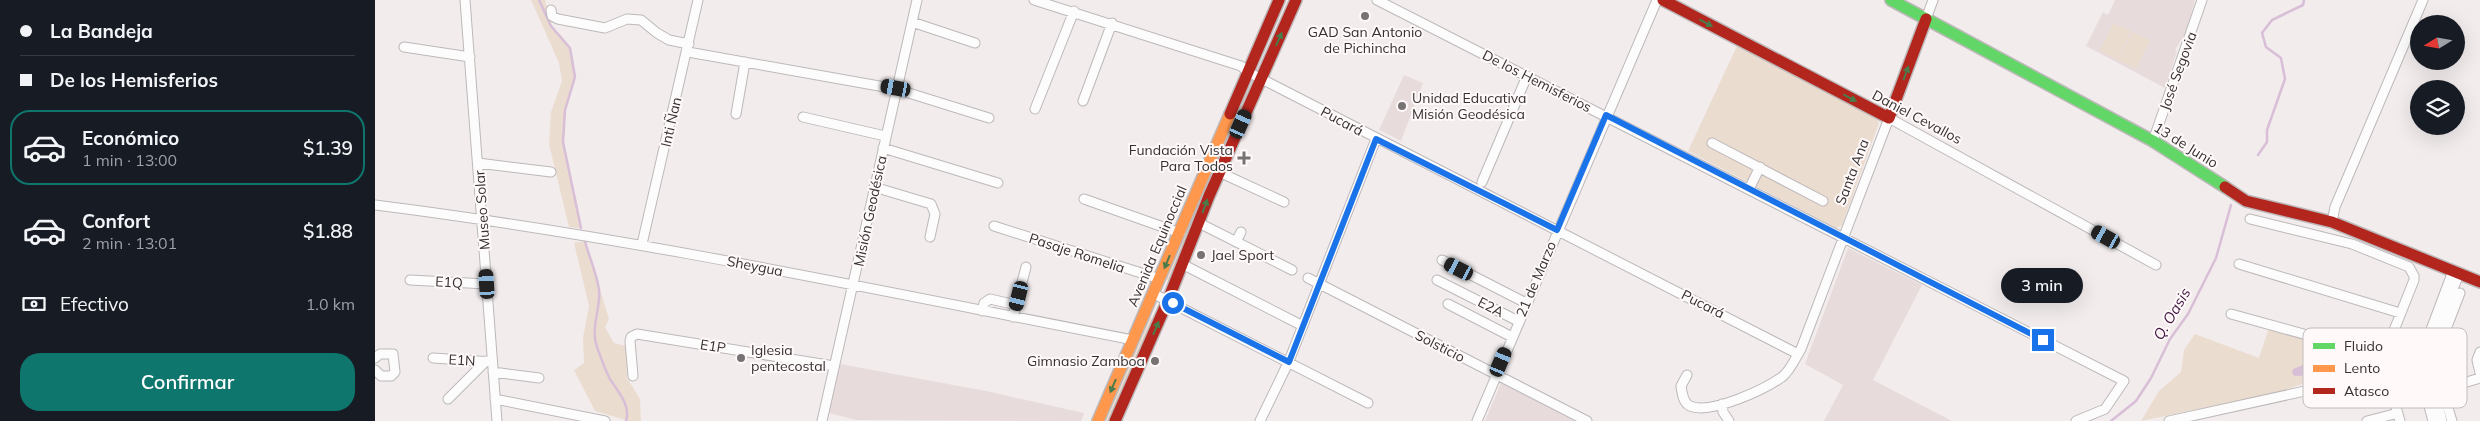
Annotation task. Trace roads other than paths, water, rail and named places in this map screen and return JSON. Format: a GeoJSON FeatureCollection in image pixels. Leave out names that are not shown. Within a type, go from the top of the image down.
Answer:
{"type":"FeatureCollection","features":[{"type":"Feature","properties":{"kind":"main road","name":"Avenida Equinoccial"},"geometry":{"type":"LineString","coordinates":[[1098,421],[1279,0]]}},
{"type":"Feature","properties":{"kind":"main road","name":"Avenida Equinoccial"},"geometry":{"type":"LineString","coordinates":[[1115,421],[1168,300],[1219,172],[1296,0]]}},
{"type":"Feature","properties":{"kind":"main road","name":"Daniel Cevallos"},"geometry":{"type":"LineString","coordinates":[[1663,0],[1889,118]]}},
{"type":"Feature","properties":{"kind":"main road","name":"13 de Junio"},"geometry":{"type":"LineString","coordinates":[[1891,0],[2153,141],[2246,201],[2332,222],[2480,282]]}},
{"type":"Feature","properties":{"kind":"main road","name":"Santa Ana"},"geometry":{"type":"LineString","coordinates":[[1889,118],[1926,18]]}},
{"type":"Feature","properties":{"kind":"street","name":"Museo Solar"},"geometry":{"type":"LineString","coordinates":[[465,0],[487,284],[489,361],[493,372],[497,421]]}},
{"type":"Feature","properties":{"kind":"street","name":"Inti Ñan"},"geometry":{"type":"LineString","coordinates":[[643,244],[698,0]]}},
{"type":"Feature","properties":{"kind":"street","name":"Misión Geodésica"},"geometry":{"type":"LineString","coordinates":[[822,421],[917,0]]}},
{"type":"Feature","properties":{"kind":"street","name":"Pucará"},"geometry":{"type":"LineString","coordinates":[[1034,0],[1112,23],[1241,66],[1248,72],[1376,139],[1798,354]]}},
{"type":"Feature","properties":{"kind":"street","name":"De los Hemisferios"},"geometry":{"type":"LineString","coordinates":[[1377,0],[1606,115],[2124,381],[2105,409],[2076,421]]}},
{"type":"Feature","properties":{"kind":"street","name":"21 de Marzo"},"geometry":{"type":"LineString","coordinates":[[1477,421],[1606,115],[1657,0]]}},
{"type":"Feature","properties":{"kind":"street","name":"Santa Ana"},"geometry":{"type":"LineString","coordinates":[[1926,18],[1933,0]]}},
{"type":"Feature","properties":{"kind":"street","name":"José Segovia"},"geometry":{"type":"LineString","coordinates":[[2153,141],[2202,0]]}},
{"type":"Feature","properties":{"kind":"street"},"geometry":{"type":"LineString","coordinates":[[2332,222],[2335,207],[2423,0]]}},
{"type":"Feature","properties":{"kind":"street"},"geometry":{"type":"LineString","coordinates":[[551,10],[553,16],[558,19],[605,28],[627,19],[641,20],[657,33],[688,48],[745,62],[896,88],[989,118]]}},
{"type":"Feature","properties":{"kind":"street"},"geometry":{"type":"LineString","coordinates":[[1035,109],[1075,12]]}},
{"type":"Feature","properties":{"kind":"street"},"geometry":{"type":"LineString","coordinates":[[912,22],[975,43]]}},
{"type":"Feature","properties":{"kind":"street"},"geometry":{"type":"LineString","coordinates":[[1083,101],[1112,23]]}},
{"type":"Feature","properties":{"kind":"street"},"geometry":{"type":"LineString","coordinates":[[404,47],[470,57]]}},
{"type":"Feature","properties":{"kind":"street"},"geometry":{"type":"LineString","coordinates":[[736,114],[745,62]]}},
{"type":"Feature","properties":{"kind":"street"},"geometry":{"type":"LineString","coordinates":[[1483,182],[1527,76]]}},
{"type":"Feature","properties":{"kind":"street"},"geometry":{"type":"LineString","coordinates":[[803,117],[885,136]]}},
{"type":"Feature","properties":{"kind":"street","name":"Santa Ana"},"geometry":{"type":"LineString","coordinates":[[1687,374],[1681,386],[1684,400],[1690,406],[1733,402],[1782,377],[1798,354],[1889,118]]}},
{"type":"Feature","properties":{"kind":"street","name":"Daniel Cevallos"},"geometry":{"type":"LineString","coordinates":[[1889,118],[2156,265]]}},
{"type":"Feature","properties":{"kind":"street"},"geometry":{"type":"LineString","coordinates":[[1260,421],[1289,362],[1376,139]]}},
{"type":"Feature","properties":{"kind":"street"},"geometry":{"type":"LineString","coordinates":[[1712,143],[1823,201]]}},
{"type":"Feature","properties":{"kind":"street"},"geometry":{"type":"LineString","coordinates":[[883,148],[998,183]]}},
{"type":"Feature","properties":{"kind":"street"},"geometry":{"type":"LineString","coordinates":[[478,163],[551,172]]}},
{"type":"Feature","properties":{"kind":"street"},"geometry":{"type":"LineString","coordinates":[[1749,189],[1760,167]]}},
{"type":"Feature","properties":{"kind":"street"},"geometry":{"type":"LineString","coordinates":[[1219,172],[1284,202]]}},
{"type":"Feature","properties":{"kind":"street"},"geometry":{"type":"LineString","coordinates":[[874,187],[931,204],[935,214],[930,237]]}},
{"type":"Feature","properties":{"kind":"street"},"geometry":{"type":"LineString","coordinates":[[1085,199],[1180,232]]}},
{"type":"Feature","properties":{"kind":"street","name":"Sheygua"},"geometry":{"type":"LineString","coordinates":[[375,205],[482,219],[643,244],[1133,340]]}},
{"type":"Feature","properties":{"kind":"street"},"geometry":{"type":"LineString","coordinates":[[2250,219],[2352,244],[2409,267],[2414,276],[2394,328]]}},
{"type":"Feature","properties":{"kind":"street"},"geometry":{"type":"LineString","coordinates":[[1199,223],[1292,270]]}},
{"type":"Feature","properties":{"kind":"street","name":"Pasaje Romelia"},"geometry":{"type":"LineString","coordinates":[[995,226],[1160,279]]}},
{"type":"Feature","properties":{"kind":"street"},"geometry":{"type":"LineString","coordinates":[[1236,242],[1241,232]]}},
{"type":"Feature","properties":{"kind":"street"},"geometry":{"type":"LineString","coordinates":[[1442,260],[1526,303]]}},
{"type":"Feature","properties":{"kind":"street"},"geometry":{"type":"LineString","coordinates":[[1182,264],[1303,326]]}},
{"type":"Feature","properties":{"kind":"street"},"geometry":{"type":"LineString","coordinates":[[2239,264],[2400,313]]}},
{"type":"Feature","properties":{"kind":"street"},"geometry":{"type":"LineString","coordinates":[[1013,317],[1026,268]]}},
{"type":"Feature","properties":{"kind":"street"},"geometry":{"type":"LineString","coordinates":[[2435,328],[2456,272]]}},
{"type":"Feature","properties":{"kind":"street","name":"Solsticio"},"geometry":{"type":"LineString","coordinates":[[1308,278],[1587,421]]}},
{"type":"Feature","properties":{"kind":"street","name":"E1Q"},"geometry":{"type":"LineString","coordinates":[[410,280],[487,284]]}},
{"type":"Feature","properties":{"kind":"street","name":"E2A"},"geometry":{"type":"LineString","coordinates":[[1437,280],[1519,321]]}},
{"type":"Feature","properties":{"kind":"street"},"geometry":{"type":"LineString","coordinates":[[2446,328],[2460,293]]}},
{"type":"Feature","properties":{"kind":"street"},"geometry":{"type":"LineString","coordinates":[[1154,294],[1368,403]]}},
{"type":"Feature","properties":{"kind":"street"},"geometry":{"type":"LineString","coordinates":[[982,311],[984,303],[990,299],[1012,304]]}},
{"type":"Feature","properties":{"kind":"street"},"geometry":{"type":"LineString","coordinates":[[1448,304],[1512,337]]}},
{"type":"Feature","properties":{"kind":"street"},"geometry":{"type":"LineString","coordinates":[[2231,314],[2303,334]]}},
{"type":"Feature","properties":{"kind":"street","name":"E1P"},"geometry":{"type":"LineString","coordinates":[[633,376],[630,341],[637,334],[834,366]]}},
{"type":"Feature","properties":{"kind":"street"},"geometry":{"type":"LineString","coordinates":[[2480,352],[2477,360],[2480,373]]}},
{"type":"Feature","properties":{"kind":"street"},"geometry":{"type":"LineString","coordinates":[[375,358],[380,354],[393,354],[395,372],[391,376],[381,376],[375,370]]}},
{"type":"Feature","properties":{"kind":"street","name":"E1N"},"geometry":{"type":"LineString","coordinates":[[433,358],[489,361]]}},
{"type":"Feature","properties":{"kind":"street"},"geometry":{"type":"LineString","coordinates":[[448,399],[489,361]]}},
{"type":"Feature","properties":{"kind":"street"},"geometry":{"type":"LineString","coordinates":[[493,372],[539,378]]}},
{"type":"Feature","properties":{"kind":"street"},"geometry":{"type":"LineString","coordinates":[[2467,382],[2480,378]]}},
{"type":"Feature","properties":{"kind":"street"},"geometry":{"type":"LineString","coordinates":[[2169,421],[2303,392]]}},
{"type":"Feature","properties":{"kind":"street"},"geometry":{"type":"LineString","coordinates":[[495,399],[605,421]]}},
{"type":"Feature","properties":{"kind":"street"},"geometry":{"type":"LineString","coordinates":[[1722,404],[1723,412],[1729,421]]}},
{"type":"Feature","properties":{"kind":"street"},"geometry":{"type":"LineString","coordinates":[[2431,408],[2433,421]]}},
{"type":"Feature","properties":{"kind":"street"},"geometry":{"type":"LineString","coordinates":[[2440,408],[2442,421]]}},
{"type":"Feature","properties":{"kind":"street"},"geometry":{"type":"LineString","coordinates":[[2446,408],[2452,421]]}},
{"type":"Feature","properties":{"kind":"street"},"geometry":{"type":"LineString","coordinates":[[2367,421],[2399,417]]}},
{"type":"Feature","properties":{"kind":"waterway"},"geometry":{"type":"LineString","coordinates":[[539,0],[551,26],[570,48],[575,77],[565,110],[563,142],[581,228]]}},
{"type":"Feature","properties":{"kind":"waterway","name":"Q. Oasis"},"geometry":{"type":"LineString","coordinates":[[2258,155],[2267,142],[2267,130],[2285,79],[2281,58],[2266,47],[2262,33],[2272,20],[2303,5],[2304,0]]}},
{"type":"Feature","properties":{"kind":"waterway","name":"Q. Oasis"},"geometry":{"type":"LineString","coordinates":[[2111,421],[2136,401],[2151,378],[2170,339],[2188,314],[2216,258],[2231,205]]}},
{"type":"Feature","properties":{"kind":"waterway"},"geometry":{"type":"LineString","coordinates":[[585,241],[599,290],[595,340],[608,375],[625,404],[627,410],[626,421]]}},
{"type":"Feature","properties":{"kind":"place","name":"GAD San Antonio de Pichincha"},"geometry":{"type":"Point","coordinates":[1365,16]}},
{"type":"Feature","properties":{"kind":"place","name":"Unidad Educativa Misión Geodésica"},"geometry":{"type":"Point","coordinates":[1402,106]}},
{"type":"Feature","properties":{"kind":"place","name":"Fundación Vista Para Todos"},"geometry":{"type":"Point","coordinates":[1244,158]}},
{"type":"Feature","properties":{"kind":"place","name":"Jael Sport"},"geometry":{"type":"Point","coordinates":[1201,255]}},
{"type":"Feature","properties":{"kind":"place","name":"Iglesia pentecostal"},"geometry":{"type":"Point","coordinates":[741,358]}},
{"type":"Feature","properties":{"kind":"place","name":"Gimnasio Zamboa"},"geometry":{"type":"Point","coordinates":[1155,361]}}]}
